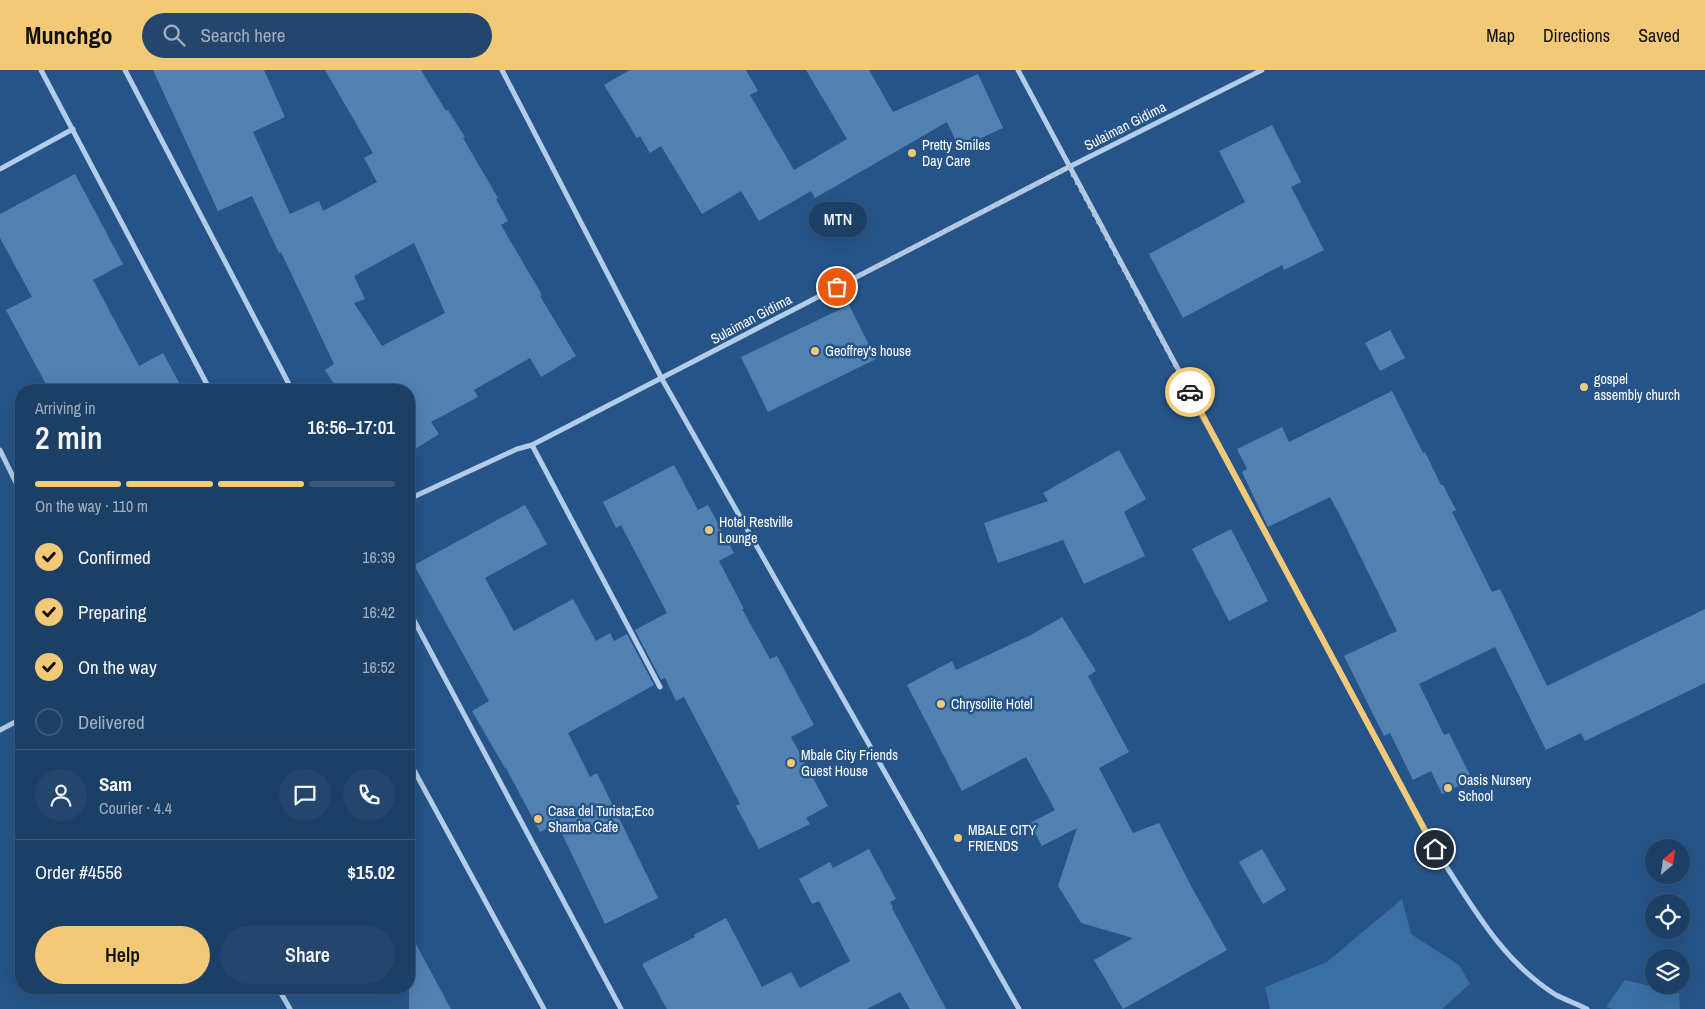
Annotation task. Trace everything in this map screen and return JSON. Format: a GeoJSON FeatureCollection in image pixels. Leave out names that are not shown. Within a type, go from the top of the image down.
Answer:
{"type":"FeatureCollection","features":[{"type":"Feature","properties":{"kind":"street"},"geometry":{"type":"LineString","coordinates":[[42,70],[207,384]]}},
{"type":"Feature","properties":{"kind":"street"},"geometry":{"type":"LineString","coordinates":[[126,70],[289,384]]}},
{"type":"Feature","properties":{"kind":"street"},"geometry":{"type":"LineString","coordinates":[[502,70],[662,379],[1020,1009]]}},
{"type":"Feature","properties":{"kind":"street"},"geometry":{"type":"LineString","coordinates":[[1018,70],[1435,849],[1491,935],[1518,966],[1556,995],[1588,1009]]}},
{"type":"Feature","properties":{"kind":"street","name":"Sulaiman Gidima"},"geometry":{"type":"LineString","coordinates":[[415,496],[517,449],[532,445],[1069,167],[1262,70]]}},
{"type":"Feature","properties":{"kind":"street"},"geometry":{"type":"LineString","coordinates":[[0,169],[73,129]]}},
{"type":"Feature","properties":{"kind":"street"},"geometry":{"type":"LineString","coordinates":[[532,445],[660,687]]}},
{"type":"Feature","properties":{"kind":"street"},"geometry":{"type":"LineString","coordinates":[[0,450],[15,481]]}},
{"type":"Feature","properties":{"kind":"street"},"geometry":{"type":"LineString","coordinates":[[415,622],[621,1009]]}},
{"type":"Feature","properties":{"kind":"street"},"geometry":{"type":"LineString","coordinates":[[0,730],[15,722]]}},
{"type":"Feature","properties":{"kind":"street"},"geometry":{"type":"LineString","coordinates":[[415,772],[544,1009]]}},
{"type":"Feature","properties":{"kind":"street"},"geometry":{"type":"LineString","coordinates":[[281,994],[290,1009]]}},
{"type":"Feature","properties":{"kind":"shaded area"},"geometry":{"type":"Polygon","coordinates":[[[1402,899],[1411,934],[1459,965],[1470,984],[1442,1009],[1270,1009],[1265,987],[1327,962],[1402,899]]]}},
{"type":"Feature","properties":{"kind":"shaded area"},"geometry":{"type":"Polygon","coordinates":[[[1625,980],[1645,985],[1645,994],[1679,994],[1680,1009],[1613,1009],[1606,1007],[1625,980]]]}},
{"type":"Feature","properties":{"kind":"building"},"geometry":{"type":"Polygon","coordinates":[[[153,70],[264,70],[285,117],[253,132],[290,214],[319,201],[323,211],[377,182],[364,158],[373,153],[325,70],[421,70],[446,111],[448,110],[465,137],[463,138],[498,198],[496,199],[508,221],[501,225],[576,356],[541,377],[530,358],[474,390],[478,397],[431,422],[439,434],[415,449],[415,384],[334,384],[325,370],[334,364],[252,196],[218,211],[153,70]],[[414,243],[354,276],[365,299],[354,303],[382,346],[445,313],[414,243]]]}},
{"type":"Feature","properties":{"kind":"building"},"geometry":{"type":"Polygon","coordinates":[[[630,70],[746,70],[758,91],[750,95],[794,170],[847,139],[806,70],[869,70],[893,112],[978,74],[1003,128],[959,148],[947,122],[815,198],[811,191],[759,221],[741,191],[702,214],[661,146],[650,153],[640,136],[637,138],[604,85],[630,70]]]}},
{"type":"Feature","properties":{"kind":"building"},"geometry":{"type":"Polygon","coordinates":[[[1272,125],[1301,182],[1291,187],[1324,250],[1284,270],[1282,265],[1183,318],[1149,254],[1245,202],[1219,151],[1272,125]]]}},
{"type":"Feature","properties":{"kind":"building"},"geometry":{"type":"Polygon","coordinates":[[[75,174],[123,264],[93,280],[139,366],[163,353],[180,384],[46,384],[6,310],[32,297],[0,238],[0,214],[75,174]]]}},
{"type":"Feature","properties":{"kind":"building"},"geometry":{"type":"Polygon","coordinates":[[[849,305],[876,359],[768,412],[741,357],[849,305]]]}},
{"type":"Feature","properties":{"kind":"building"},"geometry":{"type":"Polygon","coordinates":[[[1390,330],[1405,358],[1380,371],[1365,343],[1390,330]]]}},
{"type":"Feature","properties":{"kind":"building"},"geometry":{"type":"Polygon","coordinates":[[[1392,391],[1423,453],[1425,452],[1456,510],[1452,512],[1492,592],[1500,589],[1547,686],[1705,609],[1705,683],[1585,741],[1581,733],[1546,750],[1495,647],[1419,684],[1444,735],[1449,733],[1472,779],[1442,794],[1431,771],[1413,780],[1390,733],[1384,736],[1344,656],[1397,631],[1343,521],[1330,497],[1268,527],[1242,472],[1247,469],[1237,449],[1282,427],[1289,442],[1392,391]]]}},
{"type":"Feature","properties":{"kind":"building"},"geometry":{"type":"Polygon","coordinates":[[[1119,450],[1146,499],[1124,512],[1145,556],[1084,584],[1063,540],[998,563],[984,523],[1048,501],[1043,493],[1119,450]]]}},
{"type":"Feature","properties":{"kind":"building"},"geometry":{"type":"Polygon","coordinates":[[[674,465],[698,510],[708,505],[734,553],[719,561],[744,609],[742,609],[770,659],[777,656],[814,725],[791,737],[828,806],[806,818],[810,824],[759,849],[736,806],[740,804],[684,697],[676,701],[665,678],[661,680],[635,630],[667,613],[621,525],[616,528],[603,502],[674,465]]]}},
{"type":"Feature","properties":{"kind":"building"},"geometry":{"type":"Polygon","coordinates":[[[525,505],[547,544],[485,578],[514,631],[573,599],[596,641],[610,633],[614,641],[627,634],[654,685],[568,733],[590,777],[597,773],[658,898],[605,924],[557,823],[540,832],[506,768],[472,711],[489,701],[415,564],[525,505]]]}},
{"type":"Feature","properties":{"kind":"building"},"geometry":{"type":"Polygon","coordinates":[[[1231,529],[1268,601],[1229,621],[1192,549],[1231,529]]]}},
{"type":"Feature","properties":{"kind":"building"},"geometry":{"type":"Polygon","coordinates":[[[1062,617],[1096,671],[1088,676],[1129,752],[1099,768],[1133,833],[1159,823],[1191,886],[1227,950],[1123,1009],[1094,960],[1133,938],[1081,923],[1058,886],[1077,828],[1042,846],[1030,823],[1055,810],[1026,757],[962,791],[907,685],[952,661],[956,670],[1029,636],[1062,617]]]}},
{"type":"Feature","properties":{"kind":"building"},"geometry":{"type":"Polygon","coordinates":[[[869,849],[896,899],[890,902],[892,908],[946,1009],[910,1009],[900,992],[867,1009],[667,1009],[642,964],[695,937],[694,935],[726,918],[762,987],[791,972],[800,988],[850,961],[819,901],[812,904],[799,879],[830,862],[833,868],[869,849]]]}},
{"type":"Feature","properties":{"kind":"building"},"geometry":{"type":"Polygon","coordinates":[[[1262,849],[1286,890],[1263,904],[1239,862],[1262,849]]]}},
{"type":"Feature","properties":{"kind":"building"},"geometry":{"type":"Polygon","coordinates":[[[415,942],[451,1009],[409,1009],[409,994],[415,994],[415,942]]]}},
{"type":"Feature","properties":{"kind":"way so far"},"geometry":{"type":"LineString","coordinates":[[837,287],[1069,167],[1190,392]]}},
{"type":"Feature","properties":{"kind":"place","name":"Pretty Smiles Day Care"},"geometry":{"type":"Point","coordinates":[912,153]}},
{"type":"Feature","properties":{"kind":"place","name":"MTN"},"geometry":{"type":"Point","coordinates":[837,287]}},
{"type":"Feature","properties":{"kind":"place","name":"Geoffrey's house"},"geometry":{"type":"Point","coordinates":[815,351]}},
{"type":"Feature","properties":{"kind":"place","name":"gospel assembly church"},"geometry":{"type":"Point","coordinates":[1584,387]}},
{"type":"Feature","properties":{"kind":"place","name":"Hotel Restville Lounge"},"geometry":{"type":"Point","coordinates":[709,530]}},
{"type":"Feature","properties":{"kind":"place","name":"Chrysolite Hotel"},"geometry":{"type":"Point","coordinates":[941,704]}},
{"type":"Feature","properties":{"kind":"place","name":"Mbale City Friends Guest House"},"geometry":{"type":"Point","coordinates":[791,763]}},
{"type":"Feature","properties":{"kind":"place","name":"Oasis Nursery School"},"geometry":{"type":"Point","coordinates":[1448,788]}},
{"type":"Feature","properties":{"kind":"place","name":"Casa del Turista;Eco Shamba Cafe"},"geometry":{"type":"Point","coordinates":[538,819]}},
{"type":"Feature","properties":{"kind":"place","name":"MBALE CITY FRIENDS"},"geometry":{"type":"Point","coordinates":[958,838]}},
{"type":"Feature","properties":{"kind":"route"},"geometry":{"type":"LineString","coordinates":[[1190,392],[1435,849]]}}]}
